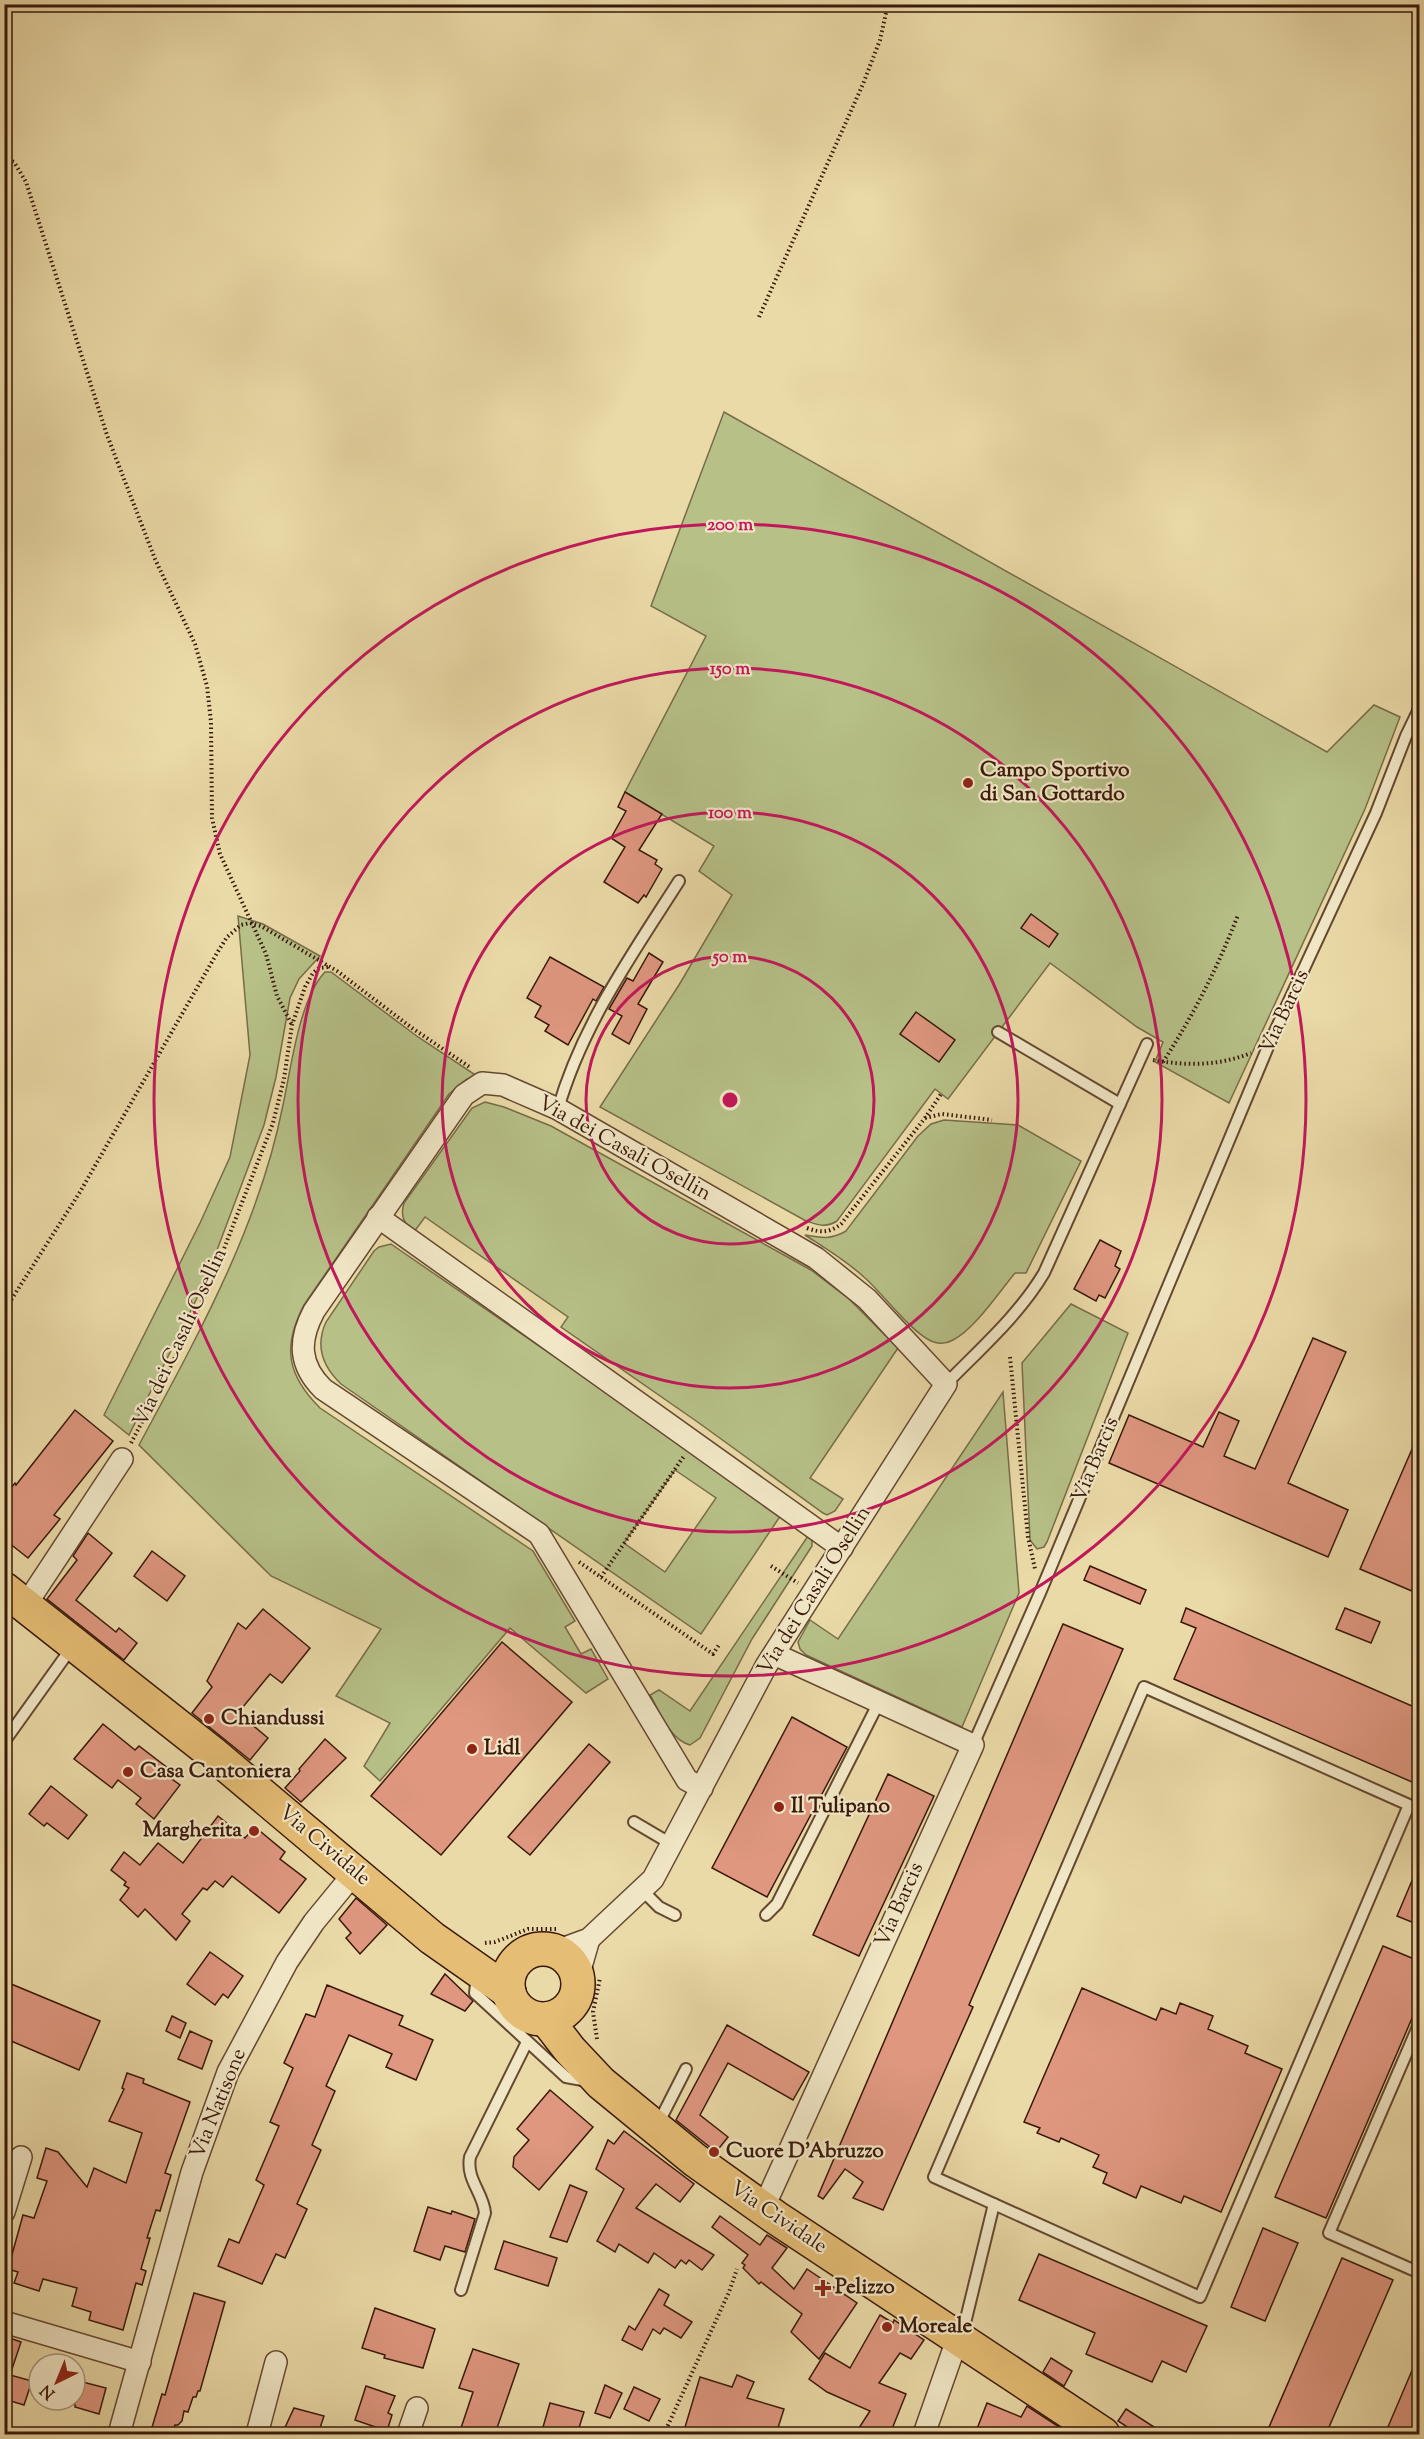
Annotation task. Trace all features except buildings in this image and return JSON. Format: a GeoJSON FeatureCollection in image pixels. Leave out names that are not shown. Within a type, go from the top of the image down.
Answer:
{"type":"FeatureCollection","features":[{"type":"Feature","properties":{"kind":"main road","name":"Via Cividale"},"geometry":{"type":"LineString","coordinates":[[15,1598],[212,1753],[432,1938],[478,1957],[545,2005],[570,2017],[574,2039],[655,2129],[763,2209],[1104,2434]]}},
{"type":"Feature","properties":{"kind":"main road","name":"Via Cividale"},"geometry":{"type":"LineString","coordinates":[[432,1938],[471,1949],[548,1944]]}},
{"type":"Feature","properties":{"kind":"main road","name":"Via Cividale"},"geometry":{"type":"LineString","coordinates":[[545,2005],[509,1973],[520,1957],[548,1944]]}},
{"type":"Feature","properties":{"kind":"main road"},"geometry":{"type":"LineString","coordinates":[[545,2005],[574,1966],[548,1944]]}},
{"type":"Feature","properties":{"kind":"street"},"geometry":{"type":"LineString","coordinates":[[503,1085],[487,1082],[469,1090],[378,1217],[308,1322],[302,1346],[312,1379],[323,1389],[539,1534],[687,1780],[702,1788]]}},
{"type":"Feature","properties":{"kind":"street","name":"Via dei Casali Osellin"},"geometry":{"type":"LineString","coordinates":[[503,1085],[558,1108],[816,1258],[867,1299],[946,1383],[774,1654],[653,1879],[643,1891],[589,1939],[548,1944]]}},
{"type":"Feature","properties":{"kind":"street"},"geometry":{"type":"LineString","coordinates":[[378,1217],[842,1548]]}},
{"type":"Feature","properties":{"kind":"street"},"geometry":{"type":"LineString","coordinates":[[15,1598],[122,1459]]}},
{"type":"Feature","properties":{"kind":"street"},"geometry":{"type":"LineString","coordinates":[[774,1654],[973,1745]]}},
{"type":"Feature","properties":{"kind":"street","name":"Via Barcis"},"geometry":{"type":"LineString","coordinates":[[763,2209],[973,1745]]}},
{"type":"Feature","properties":{"kind":"street","name":"Via Natisone"},"geometry":{"type":"LineString","coordinates":[[119,2434],[192,2172],[228,2072],[287,1962],[314,1922],[355,1872]]}},
{"type":"Feature","properties":{"kind":"street"},"geometry":{"type":"LineString","coordinates":[[545,2005],[589,1939]]}},
{"type":"Feature","properties":{"kind":"street"},"geometry":{"type":"LineString","coordinates":[[4,2212],[21,2157]]}},
{"type":"Feature","properties":{"kind":"street"},"geometry":{"type":"LineString","coordinates":[[4,2322],[140,2362]]}},
{"type":"Feature","properties":{"kind":"street"},"geometry":{"type":"LineString","coordinates":[[924,2434],[958,2337]]}},
{"type":"Feature","properties":{"kind":"street"},"geometry":{"type":"LineString","coordinates":[[257,2434],[276,2362]]}},
{"type":"Feature","properties":{"kind":"street"},"geometry":{"type":"LineString","coordinates":[[408,2434],[417,2408]]}},
{"type":"Feature","properties":{"kind":"lane","name":"Via Barcis"},"geometry":{"type":"LineString","coordinates":[[973,1745],[1040,1593],[1270,1042],[1376,813],[1419,707]]}},
{"type":"Feature","properties":{"kind":"lane"},"geometry":{"type":"LineString","coordinates":[[558,1108],[570,1071],[593,1020],[679,881]]}},
{"type":"Feature","properties":{"kind":"lane"},"geometry":{"type":"LineString","coordinates":[[998,1032],[1120,1104]]}},
{"type":"Feature","properties":{"kind":"lane"},"geometry":{"type":"LineString","coordinates":[[946,1383],[1009,1319],[1036,1286],[1051,1261],[1146,1044]]}},
{"type":"Feature","properties":{"kind":"lane"},"geometry":{"type":"LineString","coordinates":[[4,1742],[74,1645]]}},
{"type":"Feature","properties":{"kind":"lane"},"geometry":{"type":"LineString","coordinates":[[1144,1687],[1414,1804],[1200,2297],[994,2204],[934,2177],[1144,1687]]}},
{"type":"Feature","properties":{"kind":"lane"},"geometry":{"type":"LineString","coordinates":[[766,1915],[777,1904],[879,1702]]}},
{"type":"Feature","properties":{"kind":"lane"},"geometry":{"type":"LineString","coordinates":[[634,1822],[673,1845]]}},
{"type":"Feature","properties":{"kind":"lane"},"geometry":{"type":"LineString","coordinates":[[643,1891],[659,1907],[675,1915]]}},
{"type":"Feature","properties":{"kind":"lane"},"geometry":{"type":"LineString","coordinates":[[545,2005],[566,2077],[595,2064]]}},
{"type":"Feature","properties":{"kind":"lane","name":"Via Cividale"},"geometry":{"type":"LineString","coordinates":[[462,2290],[485,2214],[484,2203],[470,2177],[468,2167],[470,2157],[545,2005]]}},
{"type":"Feature","properties":{"kind":"lane"},"geometry":{"type":"LineString","coordinates":[[1419,2022],[1329,2233],[1419,2273]]}},
{"type":"Feature","properties":{"kind":"lane"},"geometry":{"type":"LineString","coordinates":[[655,2129],[686,2069]]}},
{"type":"Feature","properties":{"kind":"lane"},"geometry":{"type":"LineString","coordinates":[[958,2337],[965,2322],[994,2204]]}},
{"type":"Feature","properties":{"kind":"path"},"geometry":{"type":"LineString","coordinates":[[759,317],[863,84],[880,40],[888,4]]}},
{"type":"Feature","properties":{"kind":"path"},"geometry":{"type":"LineString","coordinates":[[4,158],[14,162],[27,182],[107,435],[155,559],[195,644],[207,686],[211,722],[212,819],[220,854],[250,923],[267,954],[277,996],[292,1024]]}},
{"type":"Feature","properties":{"kind":"path"},"geometry":{"type":"LineString","coordinates":[[1163,1062],[1199,1003],[1218,966],[1238,915]]}},
{"type":"Feature","properties":{"kind":"path"},"geometry":{"type":"LineString","coordinates":[[4,1311],[80,1192],[217,953],[234,930],[250,923],[286,939],[332,968],[432,1042],[477,1072],[503,1085]]}},
{"type":"Feature","properties":{"kind":"path","name":"Via dei Casali Osellin"},"geometry":{"type":"LineString","coordinates":[[122,1459],[212,1282],[273,1123],[284,1079],[292,1024],[305,987],[313,973],[319,968],[332,968]]}},
{"type":"Feature","properties":{"kind":"path"},"geometry":{"type":"LineString","coordinates":[[1140,1058],[1170,1064],[1211,1064],[1240,1057],[1270,1042]]}},
{"type":"Feature","properties":{"kind":"path"},"geometry":{"type":"LineString","coordinates":[[803,1227],[819,1232],[831,1232],[841,1224],[925,1118],[941,1094]]}},
{"type":"Feature","properties":{"kind":"path"},"geometry":{"type":"LineString","coordinates":[[925,1118],[942,1114],[992,1120]]}},
{"type":"Feature","properties":{"kind":"path"},"geometry":{"type":"LineString","coordinates":[[1010,1357],[1028,1536],[1040,1593]]}},
{"type":"Feature","properties":{"kind":"path"},"geometry":{"type":"LineString","coordinates":[[601,1577],[694,1442]]}},
{"type":"Feature","properties":{"kind":"path"},"geometry":{"type":"LineString","coordinates":[[572,1557],[713,1654],[719,1645]]}},
{"type":"Feature","properties":{"kind":"path"},"geometry":{"type":"LineString","coordinates":[[771,1566],[798,1583]]}},
{"type":"Feature","properties":{"kind":"path"},"geometry":{"type":"LineString","coordinates":[[478,1957],[495,1942],[528,1929],[548,1944]]}},
{"type":"Feature","properties":{"kind":"path"},"geometry":{"type":"LineString","coordinates":[[545,2005],[593,2012],[595,2064]]}},
{"type":"Feature","properties":{"kind":"path"},"geometry":{"type":"LineString","coordinates":[[664,2434],[729,2292],[737,2269]]}},
{"type":"Feature","properties":{"kind":"green space","name":"Campo Sportivo di San Gottardo"},"geometry":{"type":"Polygon","coordinates":[[[724,412],[1327,752],[1374,705],[1400,717],[1365,809],[1229,1103],[1155,1062],[1163,1042],[1137,1027],[1050,963],[948,1099],[935,1089],[837,1221],[829,1225],[818,1225],[806,1221],[600,1107],[679,985],[732,895],[699,871],[714,846],[625,792],[706,636],[651,606],[724,412]]]}},
{"type":"Feature","properties":{"kind":"green space"},"geometry":{"type":"Polygon","coordinates":[[[238,916],[263,924],[320,956],[299,979],[290,998],[276,1077],[264,1125],[205,1282],[129,1435],[104,1415],[200,1223],[230,1157],[250,1055],[238,916]]]}},
{"type":"Feature","properties":{"kind":"green space"},"geometry":{"type":"Polygon","coordinates":[[[325,972],[331,972],[418,1037],[477,1076],[467,1079],[449,1094],[304,1305],[297,1320],[291,1347],[291,1360],[295,1372],[300,1384],[320,1408],[533,1551],[575,1621],[565,1627],[581,1654],[591,1649],[608,1679],[586,1693],[510,1628],[380,1781],[364,1766],[390,1723],[336,1696],[381,1629],[271,1576],[139,1445],[204,1322],[242,1238],[259,1194],[272,1150],[302,1016],[316,984],[325,972]]]}},
{"type":"Feature","properties":{"kind":"green space"},"geometry":{"type":"Polygon","coordinates":[[[485,1102],[551,1126],[811,1270],[849,1299],[898,1348],[810,1478],[843,1499],[835,1511],[827,1515],[823,1513],[561,1327],[568,1317],[425,1217],[414,1232],[408,1226],[403,1216],[404,1203],[472,1108],[485,1102]]]}},
{"type":"Feature","properties":{"kind":"green space"},"geometry":{"type":"Polygon","coordinates":[[[944,1120],[1018,1125],[1081,1161],[1026,1273],[1015,1273],[961,1335],[948,1342],[936,1343],[914,1329],[858,1272],[805,1235],[826,1238],[846,1231],[918,1136],[931,1124],[944,1120]]]}},
{"type":"Feature","properties":{"kind":"green space"},"geometry":{"type":"Polygon","coordinates":[[[391,1244],[781,1515],[701,1634],[334,1377],[322,1355],[321,1339],[326,1322],[379,1247],[391,1244]],[[675,1470],[624,1543],[665,1572],[716,1498],[675,1470]]]}},
{"type":"Feature","properties":{"kind":"green space"},"geometry":{"type":"Polygon","coordinates":[[[1071,1304],[1128,1333],[1047,1542],[1044,1547],[1037,1549],[1030,1540],[1022,1363],[1071,1304]]]}},
{"type":"Feature","properties":{"kind":"green space"},"geometry":{"type":"Polygon","coordinates":[[[1003,1392],[1019,1593],[962,1727],[806,1655],[800,1649],[798,1642],[810,1620],[838,1639],[1003,1392]]]}},
{"type":"Feature","properties":{"kind":"green space"},"geometry":{"type":"Polygon","coordinates":[[[808,1536],[812,1538],[812,1546],[752,1639],[700,1738],[690,1745],[683,1742],[666,1724],[650,1695],[659,1690],[690,1711],[808,1536]]]}},
{"type":"Feature","properties":{"kind":"place","name":"Campo Sportivo di San Gottardo"},"geometry":{"type":"Point","coordinates":[968,783]}},
{"type":"Feature","properties":{"kind":"place","name":"Chiandussi"},"geometry":{"type":"Point","coordinates":[209,1719]}},
{"type":"Feature","properties":{"kind":"place","name":"Lidl"},"geometry":{"type":"Point","coordinates":[472,1749]}},
{"type":"Feature","properties":{"kind":"place","name":"Casa Cantoniera"},"geometry":{"type":"Point","coordinates":[128,1772]}},
{"type":"Feature","properties":{"kind":"place","name":"Il Tulipano"},"geometry":{"type":"Point","coordinates":[779,1807]}},
{"type":"Feature","properties":{"kind":"place","name":"Margherita"},"geometry":{"type":"Point","coordinates":[254,1831]}},
{"type":"Feature","properties":{"kind":"place","name":"Cuore D’Abruzzo"},"geometry":{"type":"Point","coordinates":[714,2152]}},
{"type":"Feature","properties":{"kind":"place","name":"Pelizzo"},"geometry":{"type":"Point","coordinates":[823,2288]}},
{"type":"Feature","properties":{"kind":"place","name":"Moreale"},"geometry":{"type":"Point","coordinates":[887,2327]}}]}
